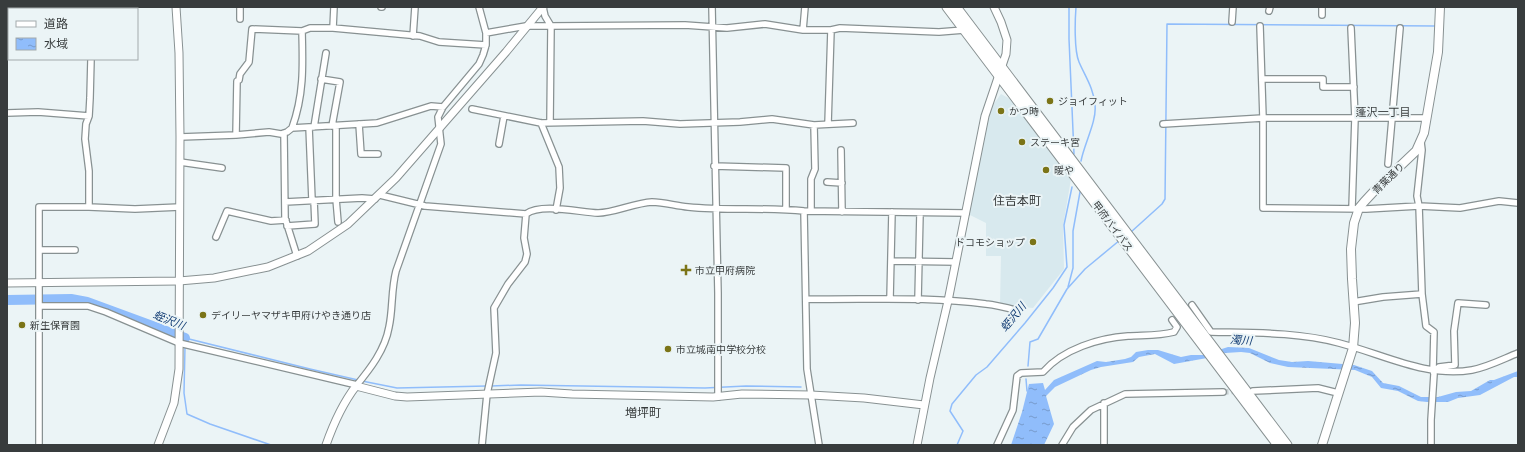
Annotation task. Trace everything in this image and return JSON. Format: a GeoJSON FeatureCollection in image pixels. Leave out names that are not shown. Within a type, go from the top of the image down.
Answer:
{"type":"FeatureCollection","features":[{"type":"Feature","properties":{"kind":"highway","name":"甲府バイパス"},"geometry":{"type":"LineString","coordinates":[[947,7],[964,30],[1000,71]]}},
{"type":"Feature","properties":{"kind":"highway","name":"甲府バイパス"},"geometry":{"type":"LineString","coordinates":[[956,7],[1000,71],[1121,231],[1203,334],[1287,445]]}},
{"type":"Feature","properties":{"kind":"highway","name":"甲府バイパス"},"geometry":{"type":"LineString","coordinates":[[1142,258],[1193,333],[1278,445]]}},
{"type":"Feature","properties":{"kind":"main road","name":"青葉通り"},"geometry":{"type":"LineString","coordinates":[[1322,445],[1352,349],[1355,323],[1353,302],[1352,233],[1356,208],[1416,151],[1421,142],[1427,118],[1438,52],[1440,7]]}},
{"type":"Feature","properties":{"kind":"street"},"geometry":{"type":"LineString","coordinates":[[158,445],[175,395],[181,344],[179,331],[180,53],[176,7]]}},
{"type":"Feature","properties":{"kind":"street"},"geometry":{"type":"LineString","coordinates":[[240,7],[240,19]]}},
{"type":"Feature","properties":{"kind":"street"},"geometry":{"type":"LineString","coordinates":[[333,28],[334,7]]}},
{"type":"Feature","properties":{"kind":"street"},"geometry":{"type":"LineString","coordinates":[[413,36],[415,7]]}},
{"type":"Feature","properties":{"kind":"street"},"geometry":{"type":"LineString","coordinates":[[326,445],[349,395],[375,362],[386,337],[389,326],[392,284],[441,144],[438,129],[438,117],[443,107],[479,64],[486,45],[486,34],[479,7]]}},
{"type":"Feature","properties":{"kind":"street"},"geometry":{"type":"LineString","coordinates":[[543,7],[545,16],[551,26],[550,123]]}},
{"type":"Feature","properties":{"kind":"street"},"geometry":{"type":"LineString","coordinates":[[7,283],[179,281],[226,276],[268,267],[308,251],[348,224],[396,178],[506,52],[543,7]]}},
{"type":"Feature","properties":{"kind":"street"},"geometry":{"type":"LineString","coordinates":[[712,7],[713,122],[718,292],[718,395]]}},
{"type":"Feature","properties":{"kind":"street"},"geometry":{"type":"LineString","coordinates":[[803,30],[805,7]]}},
{"type":"Feature","properties":{"kind":"street"},"geometry":{"type":"LineString","coordinates":[[917,445],[924,405],[948,301],[985,116],[1006,54],[1007,40],[994,7]]}},
{"type":"Feature","properties":{"kind":"street"},"geometry":{"type":"LineString","coordinates":[[1232,22],[1233,7]]}},
{"type":"Feature","properties":{"kind":"street"},"geometry":{"type":"LineString","coordinates":[[1322,7],[1322,15]]}},
{"type":"Feature","properties":{"kind":"street"},"geometry":{"type":"LineString","coordinates":[[486,34],[526,26],[685,25],[746,27],[765,24],[803,30],[831,30],[840,28],[939,32],[964,30]]}},
{"type":"Feature","properties":{"kind":"street"},"geometry":{"type":"LineString","coordinates":[[1260,26],[1263,118],[1263,208],[1419,206],[1460,208],[1499,201],[1518,203]]}},
{"type":"Feature","properties":{"kind":"street"},"geometry":{"type":"LineString","coordinates":[[236,135],[237,81],[239,80],[240,74],[249,62],[252,29],[302,31],[310,28],[333,28],[420,36],[439,42],[486,45]]}},
{"type":"Feature","properties":{"kind":"street"},"geometry":{"type":"LineString","coordinates":[[1351,28],[1355,118],[1356,208]]}},
{"type":"Feature","properties":{"kind":"street"},"geometry":{"type":"LineString","coordinates":[[1388,164],[1400,28]]}},
{"type":"Feature","properties":{"kind":"street"},"geometry":{"type":"LineString","coordinates":[[828,124],[831,30]]}},
{"type":"Feature","properties":{"kind":"street"},"geometry":{"type":"LineString","coordinates":[[292,128],[299,111],[303,78],[302,31]]}},
{"type":"Feature","properties":{"kind":"street"},"geometry":{"type":"LineString","coordinates":[[216,237],[227,210],[271,222],[316,224],[313,200],[312,127],[326,53]]}},
{"type":"Feature","properties":{"kind":"street"},"geometry":{"type":"LineString","coordinates":[[89,207],[89,171],[86,124],[89,116],[91,60]]}},
{"type":"Feature","properties":{"kind":"street"},"geometry":{"type":"LineString","coordinates":[[321,79],[340,82],[334,126],[338,222]]}},
{"type":"Feature","properties":{"kind":"street"},"geometry":{"type":"LineString","coordinates":[[1262,79],[1323,79],[1323,87],[1354,87]]}},
{"type":"Feature","properties":{"kind":"street"},"geometry":{"type":"LineString","coordinates":[[180,137],[269,132],[281,134],[292,128],[377,123],[431,106],[443,107]]}},
{"type":"Feature","properties":{"kind":"street"},"geometry":{"type":"LineString","coordinates":[[472,109],[504,116],[550,123],[626,121],[667,123],[740,122],[772,119],[814,125],[853,123]]}},
{"type":"Feature","properties":{"kind":"street"},"geometry":{"type":"LineString","coordinates":[[7,113],[38,112],[89,116]]}},
{"type":"Feature","properties":{"kind":"street"},"geometry":{"type":"LineString","coordinates":[[499,144],[504,116]]}},
{"type":"Feature","properties":{"kind":"street"},"geometry":{"type":"LineString","coordinates":[[1163,124],[1263,118],[1427,118]]}},
{"type":"Feature","properties":{"kind":"street"},"geometry":{"type":"LineString","coordinates":[[541,122],[559,167],[560,188],[556,210]]}},
{"type":"Feature","properties":{"kind":"street"},"geometry":{"type":"LineString","coordinates":[[359,124],[361,154],[378,154]]}},
{"type":"Feature","properties":{"kind":"street"},"geometry":{"type":"LineString","coordinates":[[812,211],[811,179],[815,169],[814,125]]}},
{"type":"Feature","properties":{"kind":"street"},"geometry":{"type":"LineString","coordinates":[[284,133],[286,223],[297,256]]}},
{"type":"Feature","properties":{"kind":"street"},"geometry":{"type":"LineString","coordinates":[[1421,142],[1422,150],[1417,190],[1419,206],[1422,294],[1426,326],[1434,332],[1431,445]]}},
{"type":"Feature","properties":{"kind":"street"},"geometry":{"type":"LineString","coordinates":[[841,150],[842,212]]}},
{"type":"Feature","properties":{"kind":"street"},"geometry":{"type":"LineString","coordinates":[[180,162],[222,168]]}},
{"type":"Feature","properties":{"kind":"street"},"geometry":{"type":"LineString","coordinates":[[714,166],[786,168],[786,209]]}},
{"type":"Feature","properties":{"kind":"street"},"geometry":{"type":"LineString","coordinates":[[827,182],[842,183]]}},
{"type":"Feature","properties":{"kind":"street"},"geometry":{"type":"LineString","coordinates":[[285,202],[377,197],[425,206],[526,214],[536,209],[600,213],[642,203],[654,202],[688,207],[716,208],[786,209],[842,212],[966,213]]}},
{"type":"Feature","properties":{"kind":"street"},"geometry":{"type":"LineString","coordinates":[[40,445],[39,207],[89,207],[135,210],[180,207]]}},
{"type":"Feature","properties":{"kind":"street"},"geometry":{"type":"LineString","coordinates":[[804,211],[808,369],[819,445]]}},
{"type":"Feature","properties":{"kind":"street"},"geometry":{"type":"LineString","coordinates":[[890,299],[892,212]]}},
{"type":"Feature","properties":{"kind":"street"},"geometry":{"type":"LineString","coordinates":[[918,300],[920,212]]}},
{"type":"Feature","properties":{"kind":"street"},"geometry":{"type":"LineString","coordinates":[[482,445],[487,393],[496,352],[494,308],[508,284],[525,262],[527,254],[524,238],[526,214]]}},
{"type":"Feature","properties":{"kind":"street"},"geometry":{"type":"LineString","coordinates":[[39,250],[75,250]]}},
{"type":"Feature","properties":{"kind":"street"},"geometry":{"type":"LineString","coordinates":[[891,260],[956,262]]}},
{"type":"Feature","properties":{"kind":"street"},"geometry":{"type":"LineString","coordinates":[[1353,302],[1383,297],[1422,294]]}},
{"type":"Feature","properties":{"kind":"street"},"geometry":{"type":"LineString","coordinates":[[806,299],[948,301],[986,304],[1018,310]]}},
{"type":"Feature","properties":{"kind":"street"},"geometry":{"type":"LineString","coordinates":[[1434,372],[1439,367],[1455,365],[1454,331],[1458,303],[1486,305]]}},
{"type":"Feature","properties":{"kind":"street"},"geometry":{"type":"LineString","coordinates":[[39,305],[88,306],[106,312],[181,344],[357,385],[395,396],[407,397],[541,392],[572,394],[811,395],[864,398],[924,405]]}},
{"type":"Feature","properties":{"kind":"street"},"geometry":{"type":"LineString","coordinates":[[1192,305],[1211,332],[1288,335],[1339,343],[1352,349],[1434,372],[1474,369],[1518,353]]}},
{"type":"Feature","properties":{"kind":"street"},"geometry":{"type":"LineString","coordinates":[[997,445],[1013,410],[1017,376],[1021,373],[1043,372],[1055,359],[1094,343],[1129,336],[1152,336],[1174,332],[1177,327],[1172,320]]}},
{"type":"Feature","properties":{"kind":"street"},"geometry":{"type":"LineString","coordinates":[[1253,390],[1318,388],[1338,392]]}},
{"type":"Feature","properties":{"kind":"street"},"geometry":{"type":"LineString","coordinates":[[1062,445],[1072,427],[1092,410],[1125,394],[1223,392]]}},
{"type":"Feature","properties":{"kind":"street"},"geometry":{"type":"LineString","coordinates":[[1104,403],[1104,445]]}},
{"type":"Feature","properties":{"kind":"shaded area"},"geometry":{"type":"Polygon","coordinates":[[[1001,94],[1012,100],[1071,179],[1063,226],[1064,269],[1033,308],[1000,305],[1001,256],[986,256],[986,223],[966,213],[985,116],[1001,94]]]}},
{"type":"Feature","properties":{"kind":"water"},"geometry":{"type":"Polygon","coordinates":[[[1228,347],[1249,348],[1279,360],[1292,362],[1308,361],[1354,365],[1372,371],[1383,383],[1399,386],[1421,397],[1438,397],[1456,392],[1471,391],[1490,380],[1494,380],[1518,371],[1518,377],[1514,377],[1480,395],[1458,398],[1448,402],[1427,402],[1418,401],[1398,391],[1381,388],[1372,377],[1355,370],[1288,367],[1270,363],[1250,353],[1241,352],[1225,353],[1174,364],[1155,354],[1139,357],[1133,362],[1091,370],[1055,387],[1046,396],[1054,424],[1044,445],[1011,445],[1022,412],[1029,384],[1043,383],[1045,390],[1054,380],[1097,361],[1106,362],[1125,359],[1131,357],[1136,352],[1158,350],[1181,357],[1203,355],[1228,347]]]}},
{"type":"Feature","properties":{"kind":"waterway","name":"蛭沢川"},"geometry":{"type":"LineString","coordinates":[[1069,7],[1074,154]]}},
{"type":"Feature","properties":{"kind":"waterway"},"geometry":{"type":"LineString","coordinates":[[1076,7],[1075,35],[1077,57],[1091,88],[1095,105],[1094,118],[1081,161]]}},
{"type":"Feature","properties":{"kind":"waterway"},"geometry":{"type":"LineString","coordinates":[[1131,232],[1162,204],[1165,199],[1167,24],[1435,26]]}},
{"type":"Feature","properties":{"kind":"waterway","name":"蛭沢川"},"geometry":{"type":"LineString","coordinates":[[957,445],[963,431],[950,411],[952,404],[976,375],[987,367],[1025,323],[1053,288],[1067,267],[1064,225],[1072,187]]}},
{"type":"Feature","properties":{"kind":"waterway"},"geometry":{"type":"LineString","coordinates":[[1068,287],[1073,268],[1073,231],[1080,192]]}},
{"type":"Feature","properties":{"kind":"waterway"},"geometry":{"type":"LineString","coordinates":[[1028,366],[1030,342],[1038,339],[1067,289],[1085,269],[1120,240]]}},
{"type":"Feature","properties":{"kind":"waterway","name":"蛭沢川"},"geometry":{"type":"LineString","coordinates":[[7,300],[71,299],[87,302],[185,338]]}},
{"type":"Feature","properties":{"kind":"waterway"},"geometry":{"type":"LineString","coordinates":[[185,343],[185,338],[358,380]]}},
{"type":"Feature","properties":{"kind":"waterway","name":"蛭沢川"},"geometry":{"type":"LineString","coordinates":[[185,347],[184,393],[187,414],[210,424],[271,445]]}},
{"type":"Feature","properties":{"kind":"waterway"},"geometry":{"type":"LineString","coordinates":[[1026,379],[1027,391]]}},
{"type":"Feature","properties":{"kind":"waterway"},"geometry":{"type":"LineString","coordinates":[[362,381],[397,388],[487,386]]}},
{"type":"Feature","properties":{"kind":"waterway"},"geometry":{"type":"LineString","coordinates":[[491,386],[521,385],[705,388],[746,386],[801,387]]}},
{"type":"Feature","properties":{"kind":"tunnel"},"geometry":{"type":"LineString","coordinates":[[1223,392],[1238,391]]}},
{"type":"Feature","properties":{"kind":"place","name":"ジョイフィット"},"geometry":{"type":"Point","coordinates":[1050,101]}},
{"type":"Feature","properties":{"kind":"place","name":"かつ時"},"geometry":{"type":"Point","coordinates":[1001,111]}},
{"type":"Feature","properties":{"kind":"place","name":"ステーキ宮"},"geometry":{"type":"Point","coordinates":[1022,142]}},
{"type":"Feature","properties":{"kind":"place","name":"暖や"},"geometry":{"type":"Point","coordinates":[1046,170]}},
{"type":"Feature","properties":{"kind":"place","name":"ドコモショップ"},"geometry":{"type":"Point","coordinates":[1033,242]}},
{"type":"Feature","properties":{"kind":"place","name":"市立甲府病院"},"geometry":{"type":"Point","coordinates":[686,270]}},
{"type":"Feature","properties":{"kind":"place","name":"デイリーヤマザキ甲府けやき通り店"},"geometry":{"type":"Point","coordinates":[203,315]}},
{"type":"Feature","properties":{"kind":"place","name":"新生保育園"},"geometry":{"type":"Point","coordinates":[22,325]}},
{"type":"Feature","properties":{"kind":"place","name":"市立城南中学校分校"},"geometry":{"type":"Point","coordinates":[668,349]}},
{"type":"Feature","properties":{"kind":"district","name":"蓬沢一丁目"},"geometry":{"type":"Point","coordinates":[1383,112]}},
{"type":"Feature","properties":{"kind":"district","name":"住吉本町"},"geometry":{"type":"Point","coordinates":[1017,201]}},
{"type":"Feature","properties":{"kind":"district","name":"増坪町"},"geometry":{"type":"Point","coordinates":[643,413]}},
{"type":"Feature","properties":{"kind":"water label","name":"濁川"},"geometry":{"type":"Point","coordinates":[1241,340]}}]}
